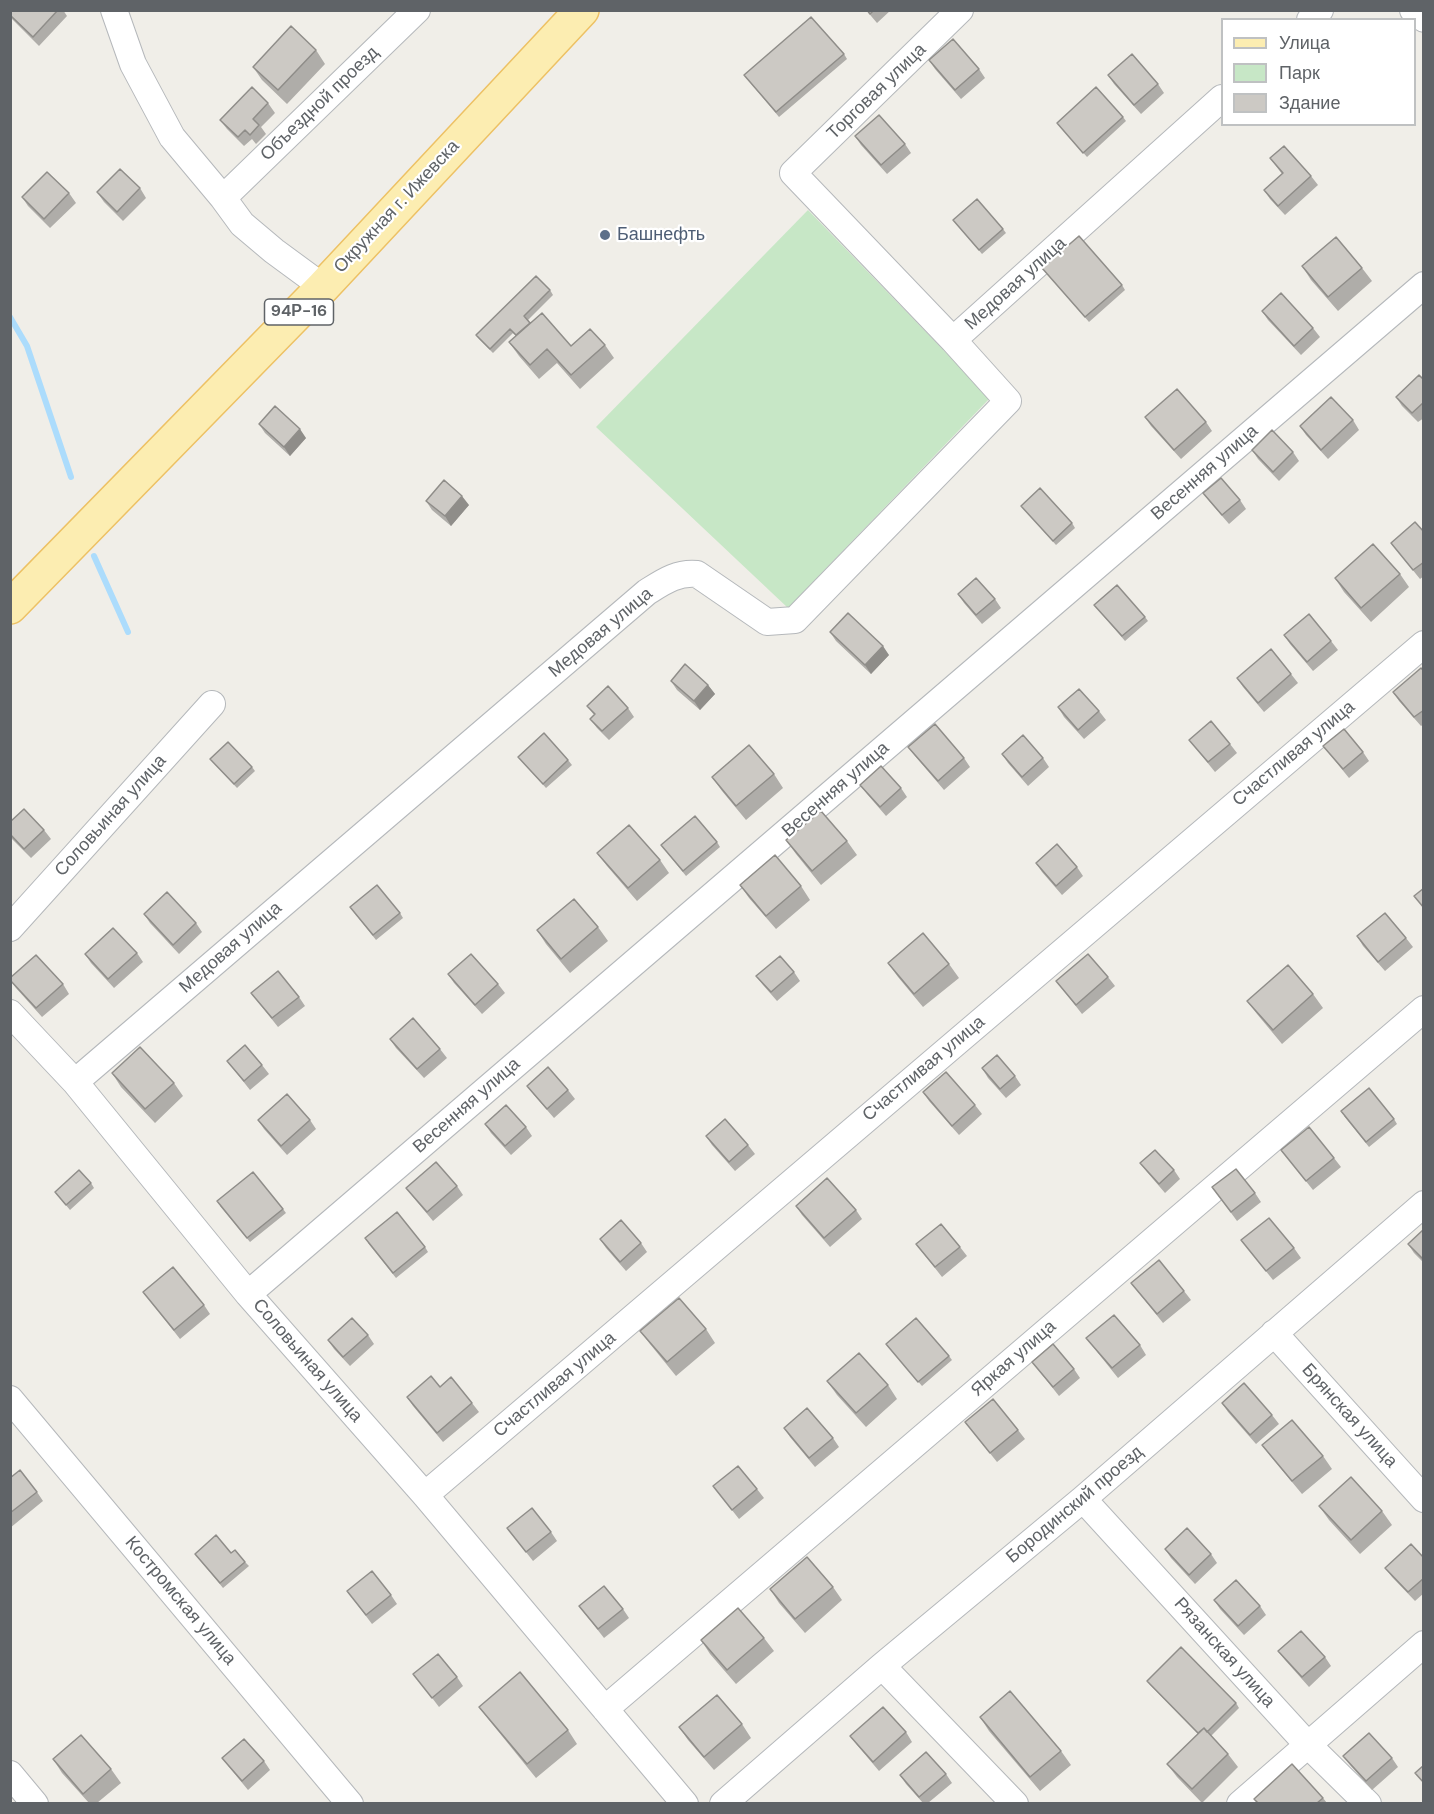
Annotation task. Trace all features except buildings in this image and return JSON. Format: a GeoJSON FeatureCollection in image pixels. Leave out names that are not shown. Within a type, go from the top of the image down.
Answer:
{"type":"FeatureCollection","features":[{"type":"Feature","properties":{"kind":"main road","name":"Окружная г. Ижевска"},"geometry":{"type":"LineString","coordinates":[[10,607],[323,287],[582,10]]}},
{"type":"Feature","properties":{"kind":"street"},"geometry":{"type":"LineString","coordinates":[[114,10],[133,64],[172,137],[242,224],[323,287]]}},
{"type":"Feature","properties":{"kind":"street","name":"Объездной проезд"},"geometry":{"type":"LineString","coordinates":[[223,198],[417,10]]}},
{"type":"Feature","properties":{"kind":"street","name":"Торговая улица"},"geometry":{"type":"LineString","coordinates":[[953,340],[793,173],[960,10]]}},
{"type":"Feature","properties":{"kind":"street"},"geometry":{"type":"LineString","coordinates":[[1413,10],[1424,19]]}},
{"type":"Feature","properties":{"kind":"street","name":"Медовая улица"},"geometry":{"type":"LineString","coordinates":[[75,1082],[647,592],[664,581],[684,573],[697,574],[766,622],[795,620],[1008,401],[953,340],[1221,99]]}},
{"type":"Feature","properties":{"kind":"street","name":"Весенняя улица"},"geometry":{"type":"LineString","coordinates":[[248,1294],[1424,285]]}},
{"type":"Feature","properties":{"kind":"street","name":"Счастливая улица"},"geometry":{"type":"LineString","coordinates":[[425,1495],[1424,644]]}},
{"type":"Feature","properties":{"kind":"street","name":"Соловьиная улица"},"geometry":{"type":"LineString","coordinates":[[10,928],[212,704]]}},
{"type":"Feature","properties":{"kind":"street","name":"Яркая улица"},"geometry":{"type":"LineString","coordinates":[[605,1709],[1424,1009]]}},
{"type":"Feature","properties":{"kind":"street","name":"Соловьиная улица"},"geometry":{"type":"LineString","coordinates":[[10,1013],[75,1082],[248,1294],[425,1495],[685,1803]]}},
{"type":"Feature","properties":{"kind":"street","name":"Бородинский проезд"},"geometry":{"type":"LineString","coordinates":[[723,1803],[882,1666],[1083,1499],[1424,1204]]}},
{"type":"Feature","properties":{"kind":"street","name":"Брянская улица"},"geometry":{"type":"LineString","coordinates":[[1274,1333],[1424,1499]]}},
{"type":"Feature","properties":{"kind":"street","name":"Костромская улица"},"geometry":{"type":"LineString","coordinates":[[10,1399],[350,1803]]}},
{"type":"Feature","properties":{"kind":"street","name":"Рязанская улица"},"geometry":{"type":"LineString","coordinates":[[1083,1499],[1307,1744],[1368,1803]]}},
{"type":"Feature","properties":{"kind":"street"},"geometry":{"type":"LineString","coordinates":[[1240,1803],[1424,1644]]}},
{"type":"Feature","properties":{"kind":"street"},"geometry":{"type":"LineString","coordinates":[[882,1666],[1015,1803]]}},
{"type":"Feature","properties":{"kind":"street"},"geometry":{"type":"LineString","coordinates":[[10,1774],[35,1803]]}},
{"type":"Feature","properties":{"kind":"green space"},"geometry":{"type":"Polygon","coordinates":[[[808,210],[990,398],[788,608],[596,427],[808,210]]]}},
{"type":"Feature","properties":{"kind":"waterway"},"geometry":{"type":"LineString","coordinates":[[10,317],[27,346],[71,477]]}},
{"type":"Feature","properties":{"kind":"waterway"},"geometry":{"type":"LineString","coordinates":[[94,556],[128,632]]}},
{"type":"Feature","properties":{"kind":"place","name":"Башнефть"},"geometry":{"type":"Point","coordinates":[605,235]}}]}
